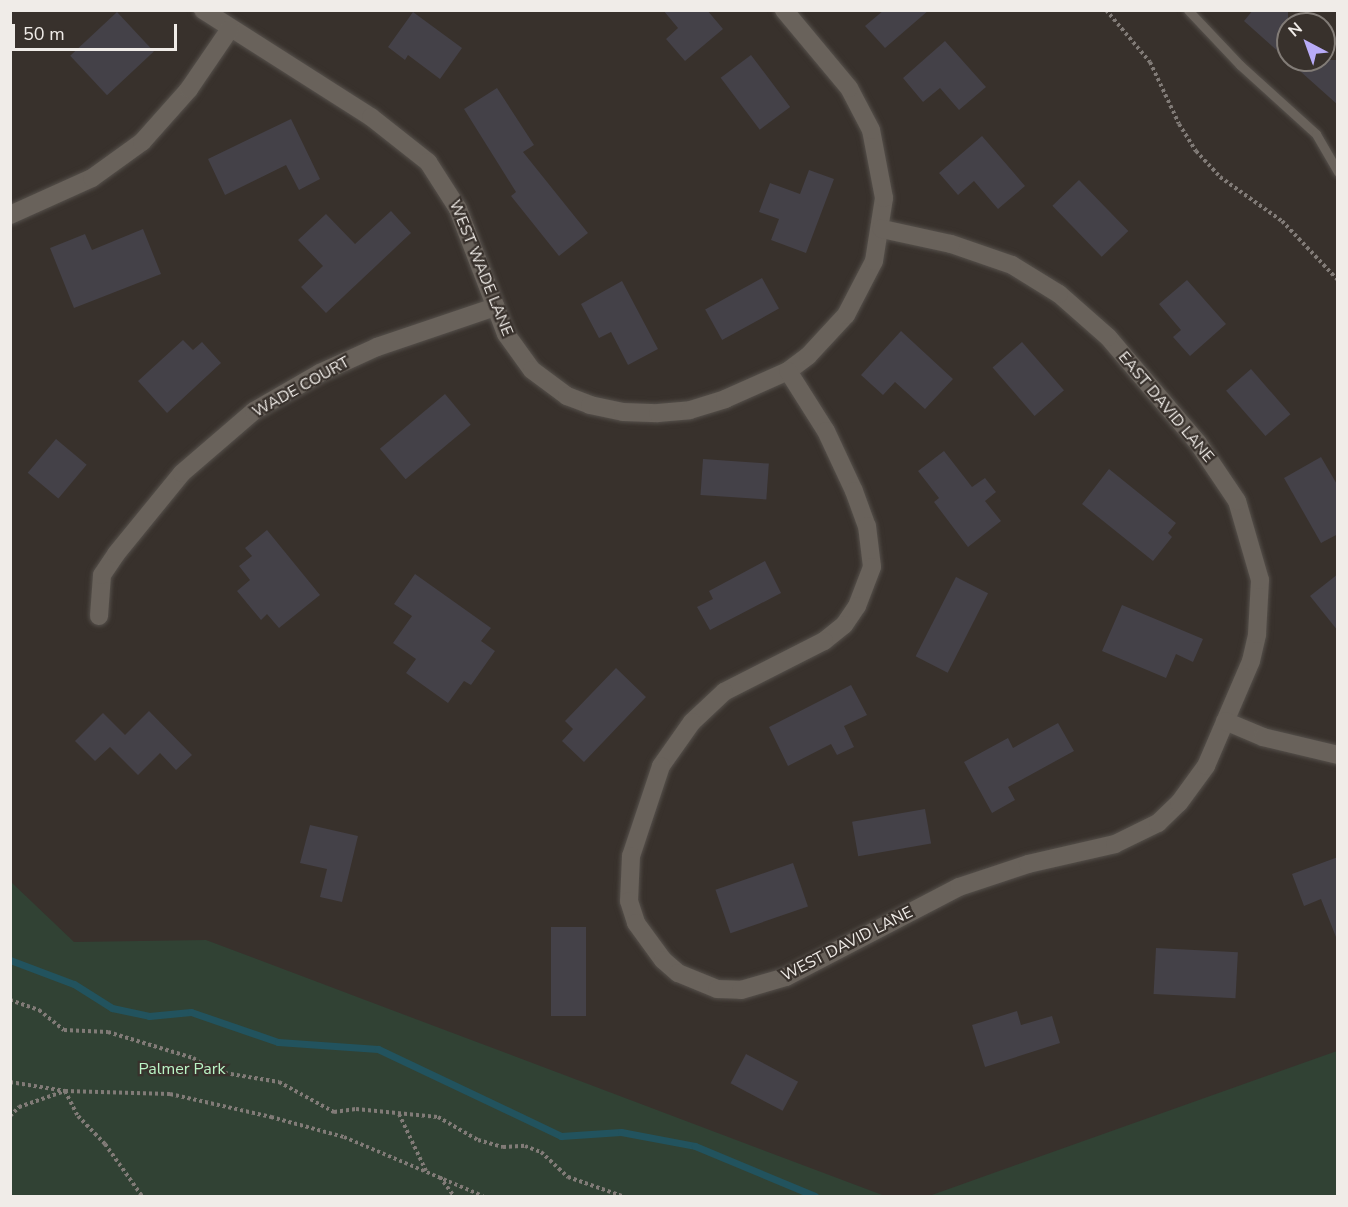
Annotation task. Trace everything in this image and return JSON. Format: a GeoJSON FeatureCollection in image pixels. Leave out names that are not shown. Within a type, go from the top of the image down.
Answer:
{"type":"FeatureCollection","features":[{"type":"Feature","properties":{"kind":"street","name":"WEST WADE LANE"},"geometry":{"type":"LineString","coordinates":[[203,10],[371,117],[428,162],[458,209],[495,307],[519,354],[549,384],[590,405],[623,412],[690,410],[788,371],[808,356],[846,315],[874,261],[882,228],[882,176],[871,130],[849,88],[784,10]]}},
{"type":"Feature","properties":{"kind":"street"},"geometry":{"type":"LineString","coordinates":[[10,215],[92,178],[142,142],[189,89],[230,29]]}},
{"type":"Feature","properties":{"kind":"street","name":"EAST DAVID LANE"},"geometry":{"type":"LineString","coordinates":[[882,228],[985,255],[1037,278],[1108,337],[1220,472],[1236,501],[1253,546],[1261,606],[1251,661],[1225,721]]}},
{"type":"Feature","properties":{"kind":"street","name":"WADE COURT"},"geometry":{"type":"LineString","coordinates":[[99,616],[102,575],[116,554],[182,473],[254,411],[310,378],[376,347],[495,307]]}},
{"type":"Feature","properties":{"kind":"street","name":"WEST DAVID LANE"},"geometry":{"type":"LineString","coordinates":[[788,371],[838,453],[867,526],[872,567],[858,606],[844,625],[824,641],[724,692],[692,722],[661,766],[631,856],[630,901],[636,923],[649,942],[678,973],[717,989],[741,990],[765,985],[959,887],[1028,864],[1115,844],[1136,835],[1158,823],[1194,785],[1225,721]]}},
{"type":"Feature","properties":{"kind":"street"},"geometry":{"type":"LineString","coordinates":[[1225,721],[1263,737],[1338,755]]}},
{"type":"Feature","properties":{"kind":"lane"},"geometry":{"type":"LineString","coordinates":[[1188,10],[1240,65],[1316,134],[1338,172]]}},
{"type":"Feature","properties":{"kind":"path"},"geometry":{"type":"LineString","coordinates":[[1106,10],[1150,62],[1179,124],[1196,152],[1220,177],[1282,221],[1338,280]]}},
{"type":"Feature","properties":{"kind":"path"},"geometry":{"type":"LineString","coordinates":[[10,1000],[39,1010],[64,1030],[108,1032],[193,1058],[213,1071],[279,1082],[334,1112],[356,1109],[438,1117],[478,1140],[503,1147],[525,1146],[541,1152],[576,1181],[622,1197]]}},
{"type":"Feature","properties":{"kind":"path"},"geometry":{"type":"LineString","coordinates":[[10,1082],[65,1091],[170,1094],[248,1112],[344,1137],[439,1176],[483,1197]]}},
{"type":"Feature","properties":{"kind":"path"},"geometry":{"type":"LineString","coordinates":[[10,1116],[19,1107],[65,1091]]}},
{"type":"Feature","properties":{"kind":"path"},"geometry":{"type":"LineString","coordinates":[[65,1091],[78,1116],[105,1144],[142,1197]]}},
{"type":"Feature","properties":{"kind":"path"},"geometry":{"type":"LineString","coordinates":[[399,1113],[426,1171]]}},
{"type":"Feature","properties":{"kind":"path"},"geometry":{"type":"LineString","coordinates":[[439,1176],[454,1197]]}},
{"type":"Feature","properties":{"kind":"green space","name":"Palmer Park"},"geometry":{"type":"Polygon","coordinates":[[[10,881],[74,942],[206,940],[885,1196],[11,1196],[10,881]]]}},
{"type":"Feature","properties":{"kind":"green space"},"geometry":{"type":"Polygon","coordinates":[[[1337,1051],[1337,1196],[929,1196],[1337,1051]]]}},
{"type":"Feature","properties":{"kind":"building"},"geometry":{"type":"Polygon","coordinates":[[[663,10],[707,10],[723,29],[685,61],[666,39],[678,28],[663,10]]]}},
{"type":"Feature","properties":{"kind":"building"},"geometry":{"type":"Polygon","coordinates":[[[884,10],[929,10],[885,48],[865,26],[884,10]]]}},
{"type":"Feature","properties":{"kind":"building"},"geometry":{"type":"Polygon","coordinates":[[[1253,10],[1288,10],[1288,12],[1276,12],[1276,50],[1244,21],[1253,10]]]}},
{"type":"Feature","properties":{"kind":"building"},"geometry":{"type":"Polygon","coordinates":[[[117,12],[154,51],[107,95],[70,56],[117,12]]]}},
{"type":"Feature","properties":{"kind":"building"},"geometry":{"type":"Polygon","coordinates":[[[413,12],[462,48],[440,79],[408,55],[405,60],[388,47],[413,12]]]}},
{"type":"Feature","properties":{"kind":"building"},"geometry":{"type":"Polygon","coordinates":[[[945,41],[986,87],[959,110],[940,88],[923,102],[903,78],[945,41]]]}},
{"type":"Feature","properties":{"kind":"building"},"geometry":{"type":"Polygon","coordinates":[[[751,55],[790,107],[760,130],[721,78],[751,55]]]}},
{"type":"Feature","properties":{"kind":"building"},"geometry":{"type":"Polygon","coordinates":[[[1336,60],[1338,60],[1338,105],[1301,72],[1336,72],[1336,60]]]}},
{"type":"Feature","properties":{"kind":"building"},"geometry":{"type":"Polygon","coordinates":[[[497,88],[534,145],[523,152],[588,233],[559,256],[511,196],[516,192],[464,109],[497,88]]]}},
{"type":"Feature","properties":{"kind":"building"},"geometry":{"type":"Polygon","coordinates":[[[291,119],[320,179],[299,190],[286,165],[225,195],[208,159],[291,119]]]}},
{"type":"Feature","properties":{"kind":"building"},"geometry":{"type":"Polygon","coordinates":[[[982,136],[1025,186],[998,209],[974,181],[958,195],[939,173],[982,136]]]}},
{"type":"Feature","properties":{"kind":"building"},"geometry":{"type":"Polygon","coordinates":[[[809,170],[834,179],[806,253],[771,240],[779,219],[759,212],[770,183],[800,194],[809,170]]]}},
{"type":"Feature","properties":{"kind":"building"},"geometry":{"type":"Polygon","coordinates":[[[1079,180],[1128,231],[1102,257],[1052,206],[1079,180]]]}},
{"type":"Feature","properties":{"kind":"building"},"geometry":{"type":"Polygon","coordinates":[[[391,211],[411,233],[326,313],[301,287],[323,266],[298,240],[326,214],[355,244],[391,211]]]}},
{"type":"Feature","properties":{"kind":"building"},"geometry":{"type":"Polygon","coordinates":[[[143,229],[161,274],[74,308],[50,248],[85,234],[92,250],[143,229]]]}},
{"type":"Feature","properties":{"kind":"building"},"geometry":{"type":"Polygon","coordinates":[[[762,278],[779,309],[722,340],[705,310],[762,278]]]}},
{"type":"Feature","properties":{"kind":"building"},"geometry":{"type":"Polygon","coordinates":[[[1187,280],[1226,324],[1190,356],[1173,337],[1181,330],[1159,304],[1187,280]]]}},
{"type":"Feature","properties":{"kind":"building"},"geometry":{"type":"Polygon","coordinates":[[[622,281],[658,349],[628,365],[611,332],[599,338],[581,304],[622,281]]]}},
{"type":"Feature","properties":{"kind":"building"},"geometry":{"type":"Polygon","coordinates":[[[901,331],[953,379],[925,409],[895,382],[883,395],[861,375],[901,331]]]}},
{"type":"Feature","properties":{"kind":"building"},"geometry":{"type":"Polygon","coordinates":[[[183,340],[193,350],[202,342],[221,363],[167,413],[138,381],[183,340]]]}},
{"type":"Feature","properties":{"kind":"building"},"geometry":{"type":"Polygon","coordinates":[[[1022,342],[1064,390],[1035,416],[993,368],[1022,342]]]}},
{"type":"Feature","properties":{"kind":"building"},"geometry":{"type":"Polygon","coordinates":[[[1251,369],[1290,414],[1265,436],[1226,391],[1251,369]]]}},
{"type":"Feature","properties":{"kind":"building"},"geometry":{"type":"Polygon","coordinates":[[[445,394],[471,425],[406,479],[380,449],[445,394]]]}},
{"type":"Feature","properties":{"kind":"building"},"geometry":{"type":"Polygon","coordinates":[[[56,439],[87,465],[58,498],[28,473],[56,439]]]}},
{"type":"Feature","properties":{"kind":"building"},"geometry":{"type":"Polygon","coordinates":[[[944,451],[972,487],[985,478],[996,492],[985,501],[1001,521],[968,547],[934,502],[939,498],[918,471],[944,451]]]}},
{"type":"Feature","properties":{"kind":"building"},"geometry":{"type":"Polygon","coordinates":[[[1321,457],[1338,486],[1338,534],[1321,543],[1284,478],[1321,457]]]}},
{"type":"Feature","properties":{"kind":"building"},"geometry":{"type":"Polygon","coordinates":[[[703,459],[769,464],[766,500],[700,495],[703,459]]]}},
{"type":"Feature","properties":{"kind":"building"},"geometry":{"type":"Polygon","coordinates":[[[1109,469],[1176,523],[1168,533],[1172,537],[1153,561],[1082,504],[1109,469]]]}},
{"type":"Feature","properties":{"kind":"building"},"geometry":{"type":"Polygon","coordinates":[[[267,530],[320,595],[279,628],[267,614],[261,620],[237,591],[250,580],[239,566],[252,556],[245,548],[267,530]]]}},
{"type":"Feature","properties":{"kind":"building"},"geometry":{"type":"Polygon","coordinates":[[[765,561],[781,593],[710,630],[697,607],[713,599],[709,591],[765,561]]]}},
{"type":"Feature","properties":{"kind":"building"},"geometry":{"type":"Polygon","coordinates":[[[415,574],[491,628],[481,641],[495,651],[471,685],[464,681],[448,703],[406,673],[416,659],[393,643],[412,616],[394,604],[415,574]]]}},
{"type":"Feature","properties":{"kind":"building"},"geometry":{"type":"Polygon","coordinates":[[[1338,574],[1338,631],[1310,596],[1338,574]]]}},
{"type":"Feature","properties":{"kind":"building"},"geometry":{"type":"Polygon","coordinates":[[[956,577],[988,593],[948,673],[916,656],[956,577]]]}},
{"type":"Feature","properties":{"kind":"building"},"geometry":{"type":"Polygon","coordinates":[[[1122,605],[1203,639],[1193,662],[1176,654],[1166,678],[1102,651],[1122,605]]]}},
{"type":"Feature","properties":{"kind":"building"},"geometry":{"type":"Polygon","coordinates":[[[616,668],[646,697],[584,762],[562,741],[573,729],[565,721],[616,668]]]}},
{"type":"Feature","properties":{"kind":"building"},"geometry":{"type":"Polygon","coordinates":[[[851,685],[867,715],[844,726],[854,747],[837,755],[831,744],[788,766],[769,727],[851,685]]]}},
{"type":"Feature","properties":{"kind":"building"},"geometry":{"type":"Polygon","coordinates":[[[149,711],[192,755],[176,770],[160,753],[138,775],[110,747],[95,761],[75,741],[103,713],[125,735],[149,711]]]}},
{"type":"Feature","properties":{"kind":"building"},"geometry":{"type":"Polygon","coordinates":[[[1058,723],[1074,751],[1008,787],[1015,800],[992,813],[964,762],[1008,738],[1013,748],[1058,723]]]}},
{"type":"Feature","properties":{"kind":"building"},"geometry":{"type":"Polygon","coordinates":[[[925,809],[931,843],[858,856],[852,822],[925,809]]]}},
{"type":"Feature","properties":{"kind":"building"},"geometry":{"type":"Polygon","coordinates":[[[310,825],[358,836],[342,902],[320,897],[327,869],[300,863],[310,825]]]}},
{"type":"Feature","properties":{"kind":"building"},"geometry":{"type":"Polygon","coordinates":[[[1338,857],[1338,937],[1336,937],[1321,899],[1304,906],[1292,874],[1338,857]]]}},
{"type":"Feature","properties":{"kind":"building"},"geometry":{"type":"Polygon","coordinates":[[[793,863],[808,906],[730,933],[715,890],[793,863]]]}},
{"type":"Feature","properties":{"kind":"building"},"geometry":{"type":"Polygon","coordinates":[[[551,927],[586,927],[586,1016],[551,1016],[551,927]]]}},
{"type":"Feature","properties":{"kind":"building"},"geometry":{"type":"Polygon","coordinates":[[[1156,948],[1238,952],[1235,998],[1154,994],[1156,948]]]}},
{"type":"Feature","properties":{"kind":"building"},"geometry":{"type":"Polygon","coordinates":[[[1017,1011],[1021,1025],[1052,1016],[1060,1043],[985,1067],[972,1025],[1017,1011]]]}},
{"type":"Feature","properties":{"kind":"building"},"geometry":{"type":"Polygon","coordinates":[[[746,1054],[798,1082],[783,1111],[731,1083],[746,1054]]]}},
{"type":"Feature","properties":{"kind":"waterway"},"geometry":{"type":"LineString","coordinates":[[10,960],[74,984],[112,1008],[149,1016],[191,1012],[278,1042],[378,1049],[561,1136],[621,1132],[695,1146],[815,1196]]}}]}
